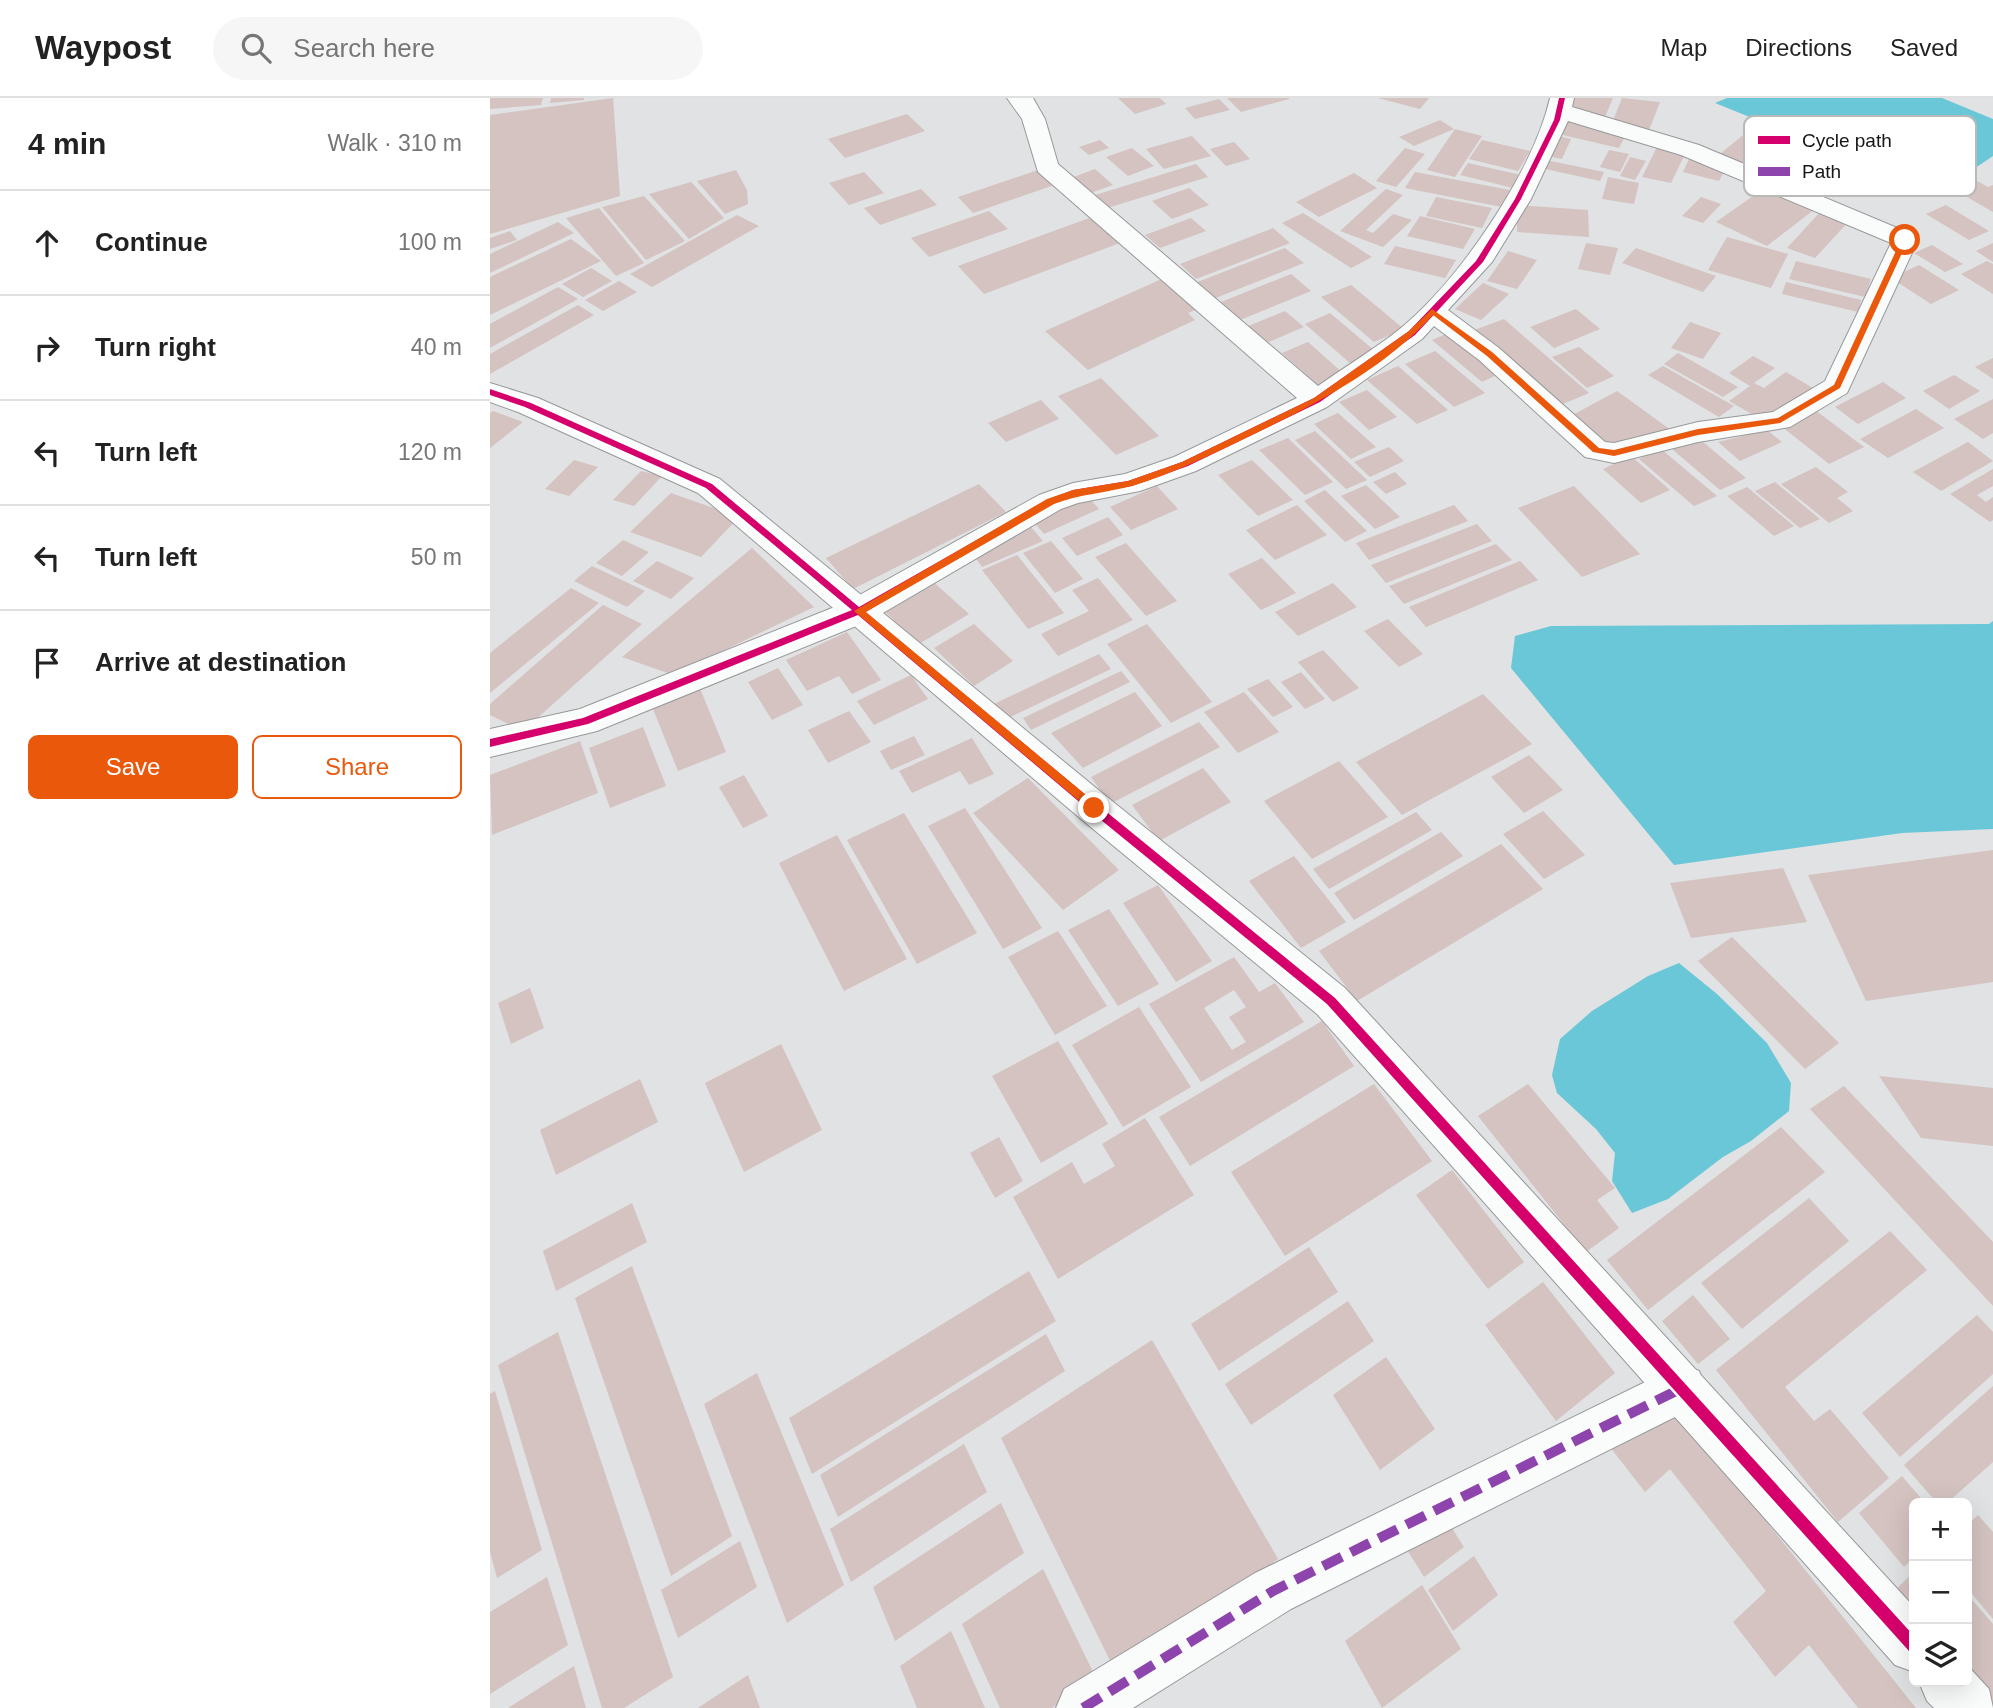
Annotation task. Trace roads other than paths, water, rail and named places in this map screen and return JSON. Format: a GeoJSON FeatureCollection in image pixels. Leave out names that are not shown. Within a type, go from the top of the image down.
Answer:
{"type":"FeatureCollection","features":[{"type":"Feature","properties":{"kind":"street"},"geometry":{"type":"LineString","coordinates":[[1019,98],[1025,102],[1037,130],[1047,167],[1317,400]]}},
{"type":"Feature","properties":{"kind":"street"},"geometry":{"type":"LineString","coordinates":[[490,743],[585,721],[859,611],[1050,502],[1073,493],[1129,484],[1185,464],[1317,400],[1412,333],[1486,251],[1518,199],[1560,104],[1744,172]]}},
{"type":"Feature","properties":{"kind":"street"},"geometry":{"type":"LineString","coordinates":[[1432,311],[1489,354],[1597,450],[1614,453],[1698,432],[1780,420],[1837,387],[1905,240],[1804,196]]}},
{"type":"Feature","properties":{"kind":"street"},"geometry":{"type":"LineString","coordinates":[[490,392],[528,405],[709,486],[1331,1001],[1909,1640]]}},
{"type":"Feature","properties":{"kind":"street"},"geometry":{"type":"LineString","coordinates":[[1083,1708],[1273,1591],[1682,1388]]}},
{"type":"Feature","properties":{"kind":"street"},"geometry":{"type":"LineString","coordinates":[[1950,1687],[1969,1708]]}},
{"type":"Feature","properties":{"kind":"water"},"geometry":{"type":"Polygon","coordinates":[[[1727,98],[1942,98],[1993,119],[1993,156],[1976,167],[1976,116],[1747,116],[1715,103],[1727,98]]]}},
{"type":"Feature","properties":{"kind":"water"},"geometry":{"type":"Polygon","coordinates":[[[1993,621],[1993,829],[1902,833],[1674,865],[1511,668],[1515,636],[1551,626],[1989,624],[1993,621]]]}},
{"type":"Feature","properties":{"kind":"water"},"geometry":{"type":"Polygon","coordinates":[[[1679,963],[1717,994],[1767,1043],[1791,1083],[1789,1111],[1668,1199],[1632,1213],[1612,1181],[1615,1153],[1596,1129],[1557,1093],[1552,1075],[1560,1039],[1592,1011],[1648,976],[1679,963]]]}}]}
